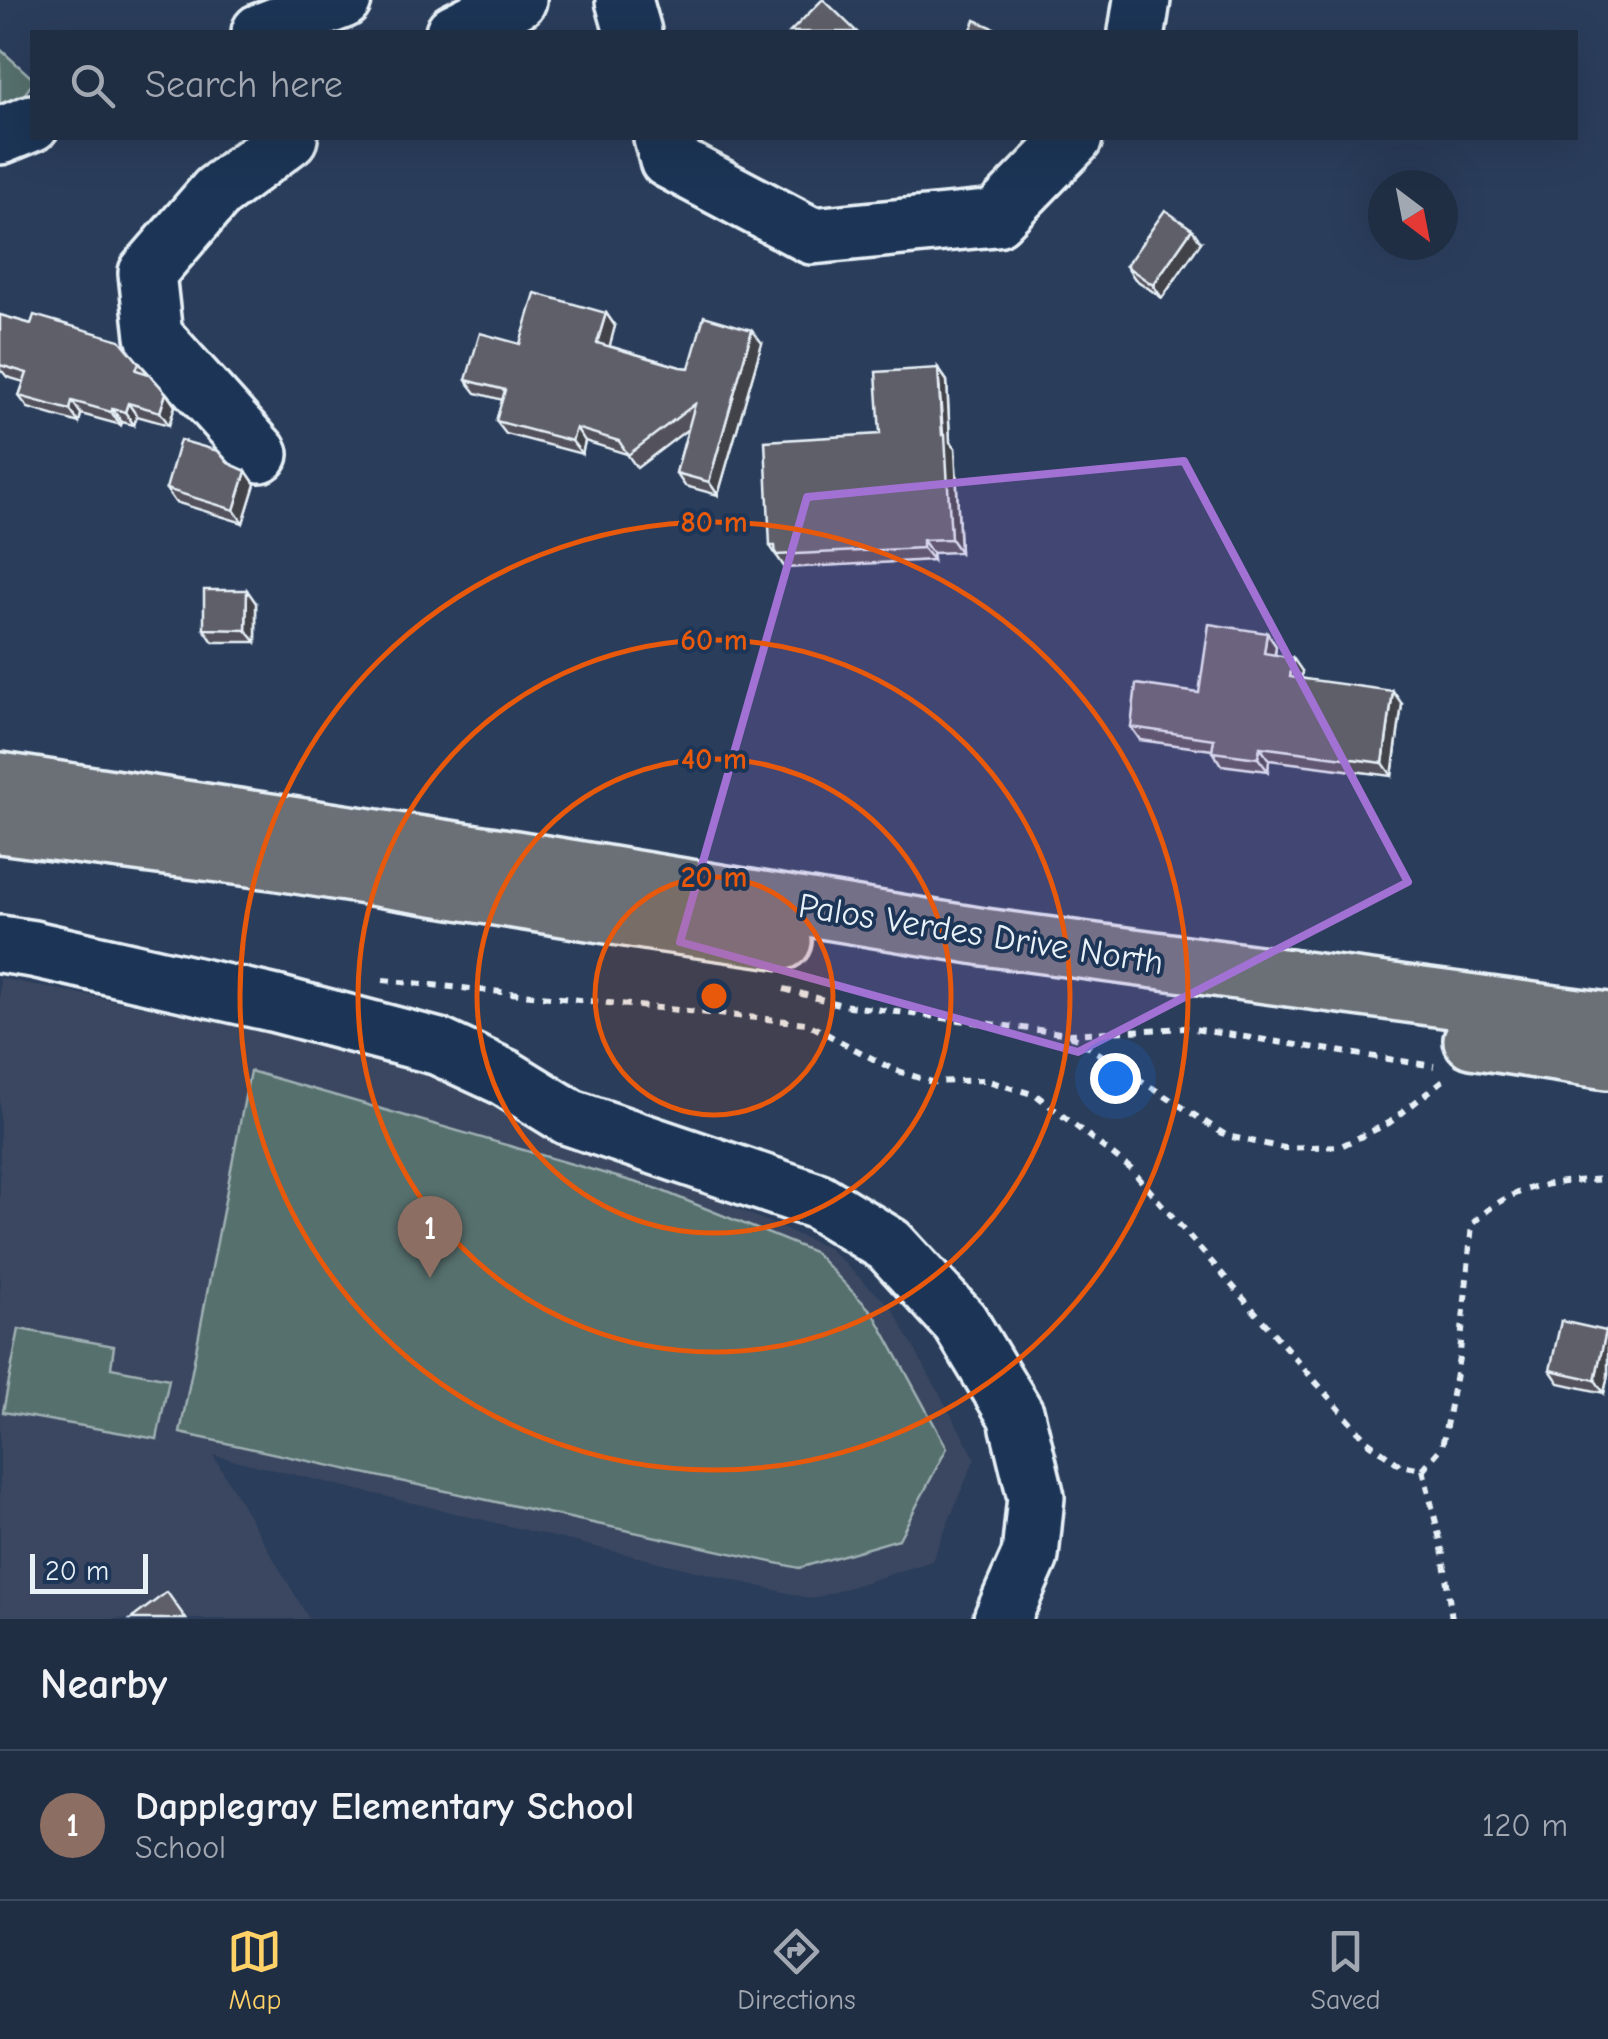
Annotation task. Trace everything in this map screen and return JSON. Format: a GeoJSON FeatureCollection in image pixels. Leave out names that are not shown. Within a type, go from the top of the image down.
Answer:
{"type":"FeatureCollection","features":[{"type":"Feature","properties":{"kind":"main road","name":"Palos Verdes Drive North"},"geometry":{"type":"LineString","coordinates":[[0,780],[515,859],[984,938],[1608,1021]]}},
{"type":"Feature","properties":{"kind":"main road","name":"Palos Verdes Drive North"},"geometry":{"type":"LineString","coordinates":[[0,825],[272,861],[657,923],[1608,1061]]}},
{"type":"Feature","properties":{"kind":"street"},"geometry":{"type":"LineString","coordinates":[[265,30],[343,0]]}},
{"type":"Feature","properties":{"kind":"street"},"geometry":{"type":"LineString","coordinates":[[458,30],[518,0]]}},
{"type":"Feature","properties":{"kind":"street"},"geometry":{"type":"LineString","coordinates":[[624,0],[632,30]]}},
{"type":"Feature","properties":{"kind":"street"},"geometry":{"type":"LineString","coordinates":[[1137,30],[1142,0]]}},
{"type":"Feature","properties":{"kind":"street"},"geometry":{"type":"LineString","coordinates":[[0,136],[30,124]]}},
{"type":"Feature","properties":{"kind":"street"},"geometry":{"type":"LineString","coordinates":[[260,454],[154,336],[147,272],[217,192],[287,140]]}},
{"type":"Feature","properties":{"kind":"street"},"geometry":{"type":"LineString","coordinates":[[663,140],[668,160],[812,236],[996,218],[1072,140]]}},
{"type":"Feature","properties":{"kind":"street"},"geometry":{"type":"LineString","coordinates":[[0,944],[276,1004],[439,1046],[504,1076],[570,1117],[817,1201],[889,1245],[960,1322],[1016,1416],[1036,1497],[1030,1556],[1002,1619]]}},
{"type":"Feature","properties":{"kind":"path"},"geometry":{"type":"LineString","coordinates":[[376,980],[806,1024],[892,1069],[932,1082],[985,1080],[1036,1095],[1132,1169],[1367,1441],[1400,1464],[1423,1469]]}},
{"type":"Feature","properties":{"kind":"path"},"geometry":{"type":"LineString","coordinates":[[1437,1066],[1187,1028],[1069,1034],[1227,1136],[1284,1148],[1341,1146],[1389,1123],[1456,1070]]}},
{"type":"Feature","properties":{"kind":"path"},"geometry":{"type":"LineString","coordinates":[[1423,1469],[1442,1446],[1460,1352],[1472,1224],[1515,1192],[1562,1182],[1608,1179]]}},
{"type":"Feature","properties":{"kind":"path"},"geometry":{"type":"LineString","coordinates":[[1423,1469],[1442,1548],[1452,1619]]}},
{"type":"Feature","properties":{"kind":"highlighted area"},"geometry":{"type":"Polygon","coordinates":[[[1184,461],[1408,882],[1078,1052],[680,942],[807,497],[1184,461]]]}},
{"type":"Feature","properties":{"kind":"shaded area"},"geometry":{"type":"Polygon","coordinates":[[[0,978],[379,1053],[828,1248],[892,1308],[975,1458],[932,1561],[812,1599],[213,1455],[309,1619],[0,1619],[0,978]]]}},
{"type":"Feature","properties":{"kind":"green space"},"geometry":{"type":"Polygon","coordinates":[[[0,49],[30,76],[30,87],[0,127],[0,49]]]}},
{"type":"Feature","properties":{"kind":"green space"},"geometry":{"type":"Polygon","coordinates":[[[250,1071],[655,1188],[814,1252],[874,1314],[947,1448],[899,1539],[799,1568],[180,1433],[250,1071]]]}},
{"type":"Feature","properties":{"kind":"green space"},"geometry":{"type":"Polygon","coordinates":[[[19,1329],[114,1346],[111,1368],[169,1379],[157,1439],[3,1412],[19,1329]]]}},
{"type":"Feature","properties":{"kind":"building"},"geometry":{"type":"Polygon","coordinates":[[[824,0],[855,30],[792,30],[824,0]]]}},
{"type":"Feature","properties":{"kind":"building"},"geometry":{"type":"Polygon","coordinates":[[[975,20],[998,30],[971,30],[975,20]]]}},
{"type":"Feature","properties":{"kind":"building"},"geometry":{"type":"Polygon","coordinates":[[[1165,210],[1192,229],[1153,285],[1126,266],[1165,210]]]}},
{"type":"Feature","properties":{"kind":"building"},"geometry":{"type":"Polygon","coordinates":[[[535,293],[606,313],[597,343],[680,367],[689,368],[704,316],[752,330],[709,482],[676,473],[695,404],[628,455],[619,441],[576,428],[572,441],[496,421],[505,390],[466,380],[480,333],[520,344],[535,293]]]}},
{"type":"Feature","properties":{"kind":"building"},"geometry":{"type":"Polygon","coordinates":[[[0,315],[31,324],[34,315],[120,340],[139,363],[136,370],[149,374],[166,393],[160,412],[128,403],[125,412],[111,412],[72,401],[70,410],[19,396],[27,373],[0,365],[0,315]]]}},
{"type":"Feature","properties":{"kind":"building"},"geometry":{"type":"Polygon","coordinates":[[[938,368],[951,539],[923,540],[923,548],[776,555],[775,546],[770,546],[765,441],[880,434],[876,372],[938,368]]]}},
{"type":"Feature","properties":{"kind":"building"},"geometry":{"type":"Polygon","coordinates":[[[180,440],[218,451],[228,463],[246,471],[234,510],[166,489],[180,440]]]}},
{"type":"Feature","properties":{"kind":"building"},"geometry":{"type":"Polygon","coordinates":[[[204,590],[247,590],[246,630],[204,629],[204,590]]]}},
{"type":"Feature","properties":{"kind":"building"},"geometry":{"type":"Polygon","coordinates":[[[1209,624],[1267,633],[1264,653],[1293,658],[1290,677],[1393,691],[1383,763],[1260,747],[1258,758],[1212,752],[1214,739],[1131,727],[1136,684],[1199,693],[1209,624]]]}},
{"type":"Feature","properties":{"kind":"building"},"geometry":{"type":"Polygon","coordinates":[[[1561,1321],[1606,1331],[1595,1380],[1550,1370],[1561,1321]]]}},
{"type":"Feature","properties":{"kind":"building"},"geometry":{"type":"Polygon","coordinates":[[[167,1592],[186,1619],[131,1619],[167,1592]]]}},
{"type":"Feature","properties":{"kind":"place","name":"Dapplegray Elementary School"},"geometry":{"type":"Point","coordinates":[430,1278]}}]}
